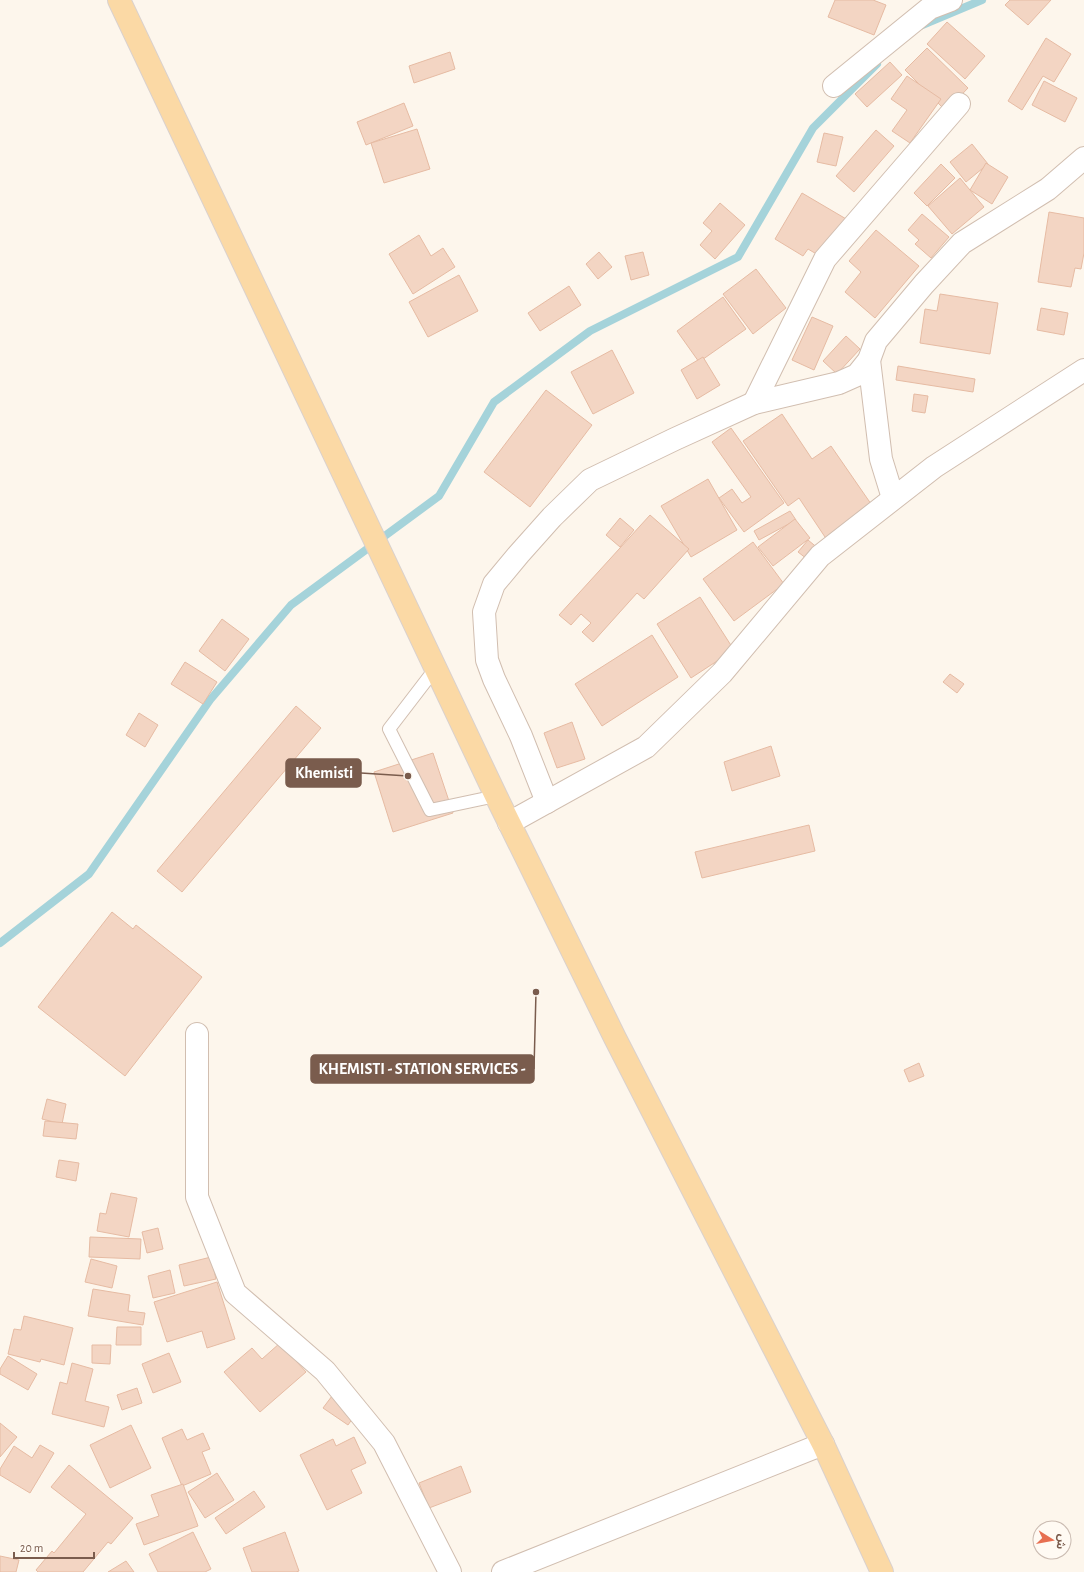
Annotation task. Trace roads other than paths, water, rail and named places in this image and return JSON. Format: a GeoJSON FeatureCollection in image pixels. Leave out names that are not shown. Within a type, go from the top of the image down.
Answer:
{"type":"FeatureCollection","features":[{"type":"Feature","properties":{"kind":"main road"},"geometry":{"type":"LineString","coordinates":[[119,0],[356,503],[509,823],[615,1038],[823,1444],[882,1572]]}},
{"type":"Feature","properties":{"kind":"street"},"geometry":{"type":"LineString","coordinates":[[834,86],[930,8],[951,0]]}},
{"type":"Feature","properties":{"kind":"street"},"geometry":{"type":"LineString","coordinates":[[754,403],[825,259],[959,104]]}},
{"type":"Feature","properties":{"kind":"street"},"geometry":{"type":"LineString","coordinates":[[547,802],[521,736],[494,679],[487,660],[484,612],[494,584],[552,517],[590,480],[754,403],[839,383],[857,375],[869,360],[876,341],[924,284],[962,243],[1048,189],[1084,158]]}},
{"type":"Feature","properties":{"kind":"street"},"geometry":{"type":"LineString","coordinates":[[869,360],[882,459],[893,498]]}},
{"type":"Feature","properties":{"kind":"street"},"geometry":{"type":"LineString","coordinates":[[509,823],[646,747],[722,673],[820,556],[934,467],[1084,370]]}},
{"type":"Feature","properties":{"kind":"street"},"geometry":{"type":"LineString","coordinates":[[197,1034],[197,1197],[235,1292],[326,1371],[384,1443],[450,1572]]}},
{"type":"Feature","properties":{"kind":"street"},"geometry":{"type":"LineString","coordinates":[[503,1572],[823,1444]]}},
{"type":"Feature","properties":{"kind":"lane"},"geometry":{"type":"LineString","coordinates":[[431,660],[389,729],[430,810],[496,796]]}},
{"type":"Feature","properties":{"kind":"waterway"},"geometry":{"type":"LineString","coordinates":[[920,26],[982,0]]}},
{"type":"Feature","properties":{"kind":"waterway"},"geometry":{"type":"LineString","coordinates":[[0,943],[89,874],[210,700],[291,605],[439,496],[494,402],[590,331],[738,257],[813,128],[877,64]]}},
{"type":"Feature","properties":{"kind":"place","name":"Khemisti"},"geometry":{"type":"Point","coordinates":[408,776]}},
{"type":"Feature","properties":{"kind":"place","name":"KHEMISTI - STATION SERVICES -"},"geometry":{"type":"Point","coordinates":[536,992]}}]}
